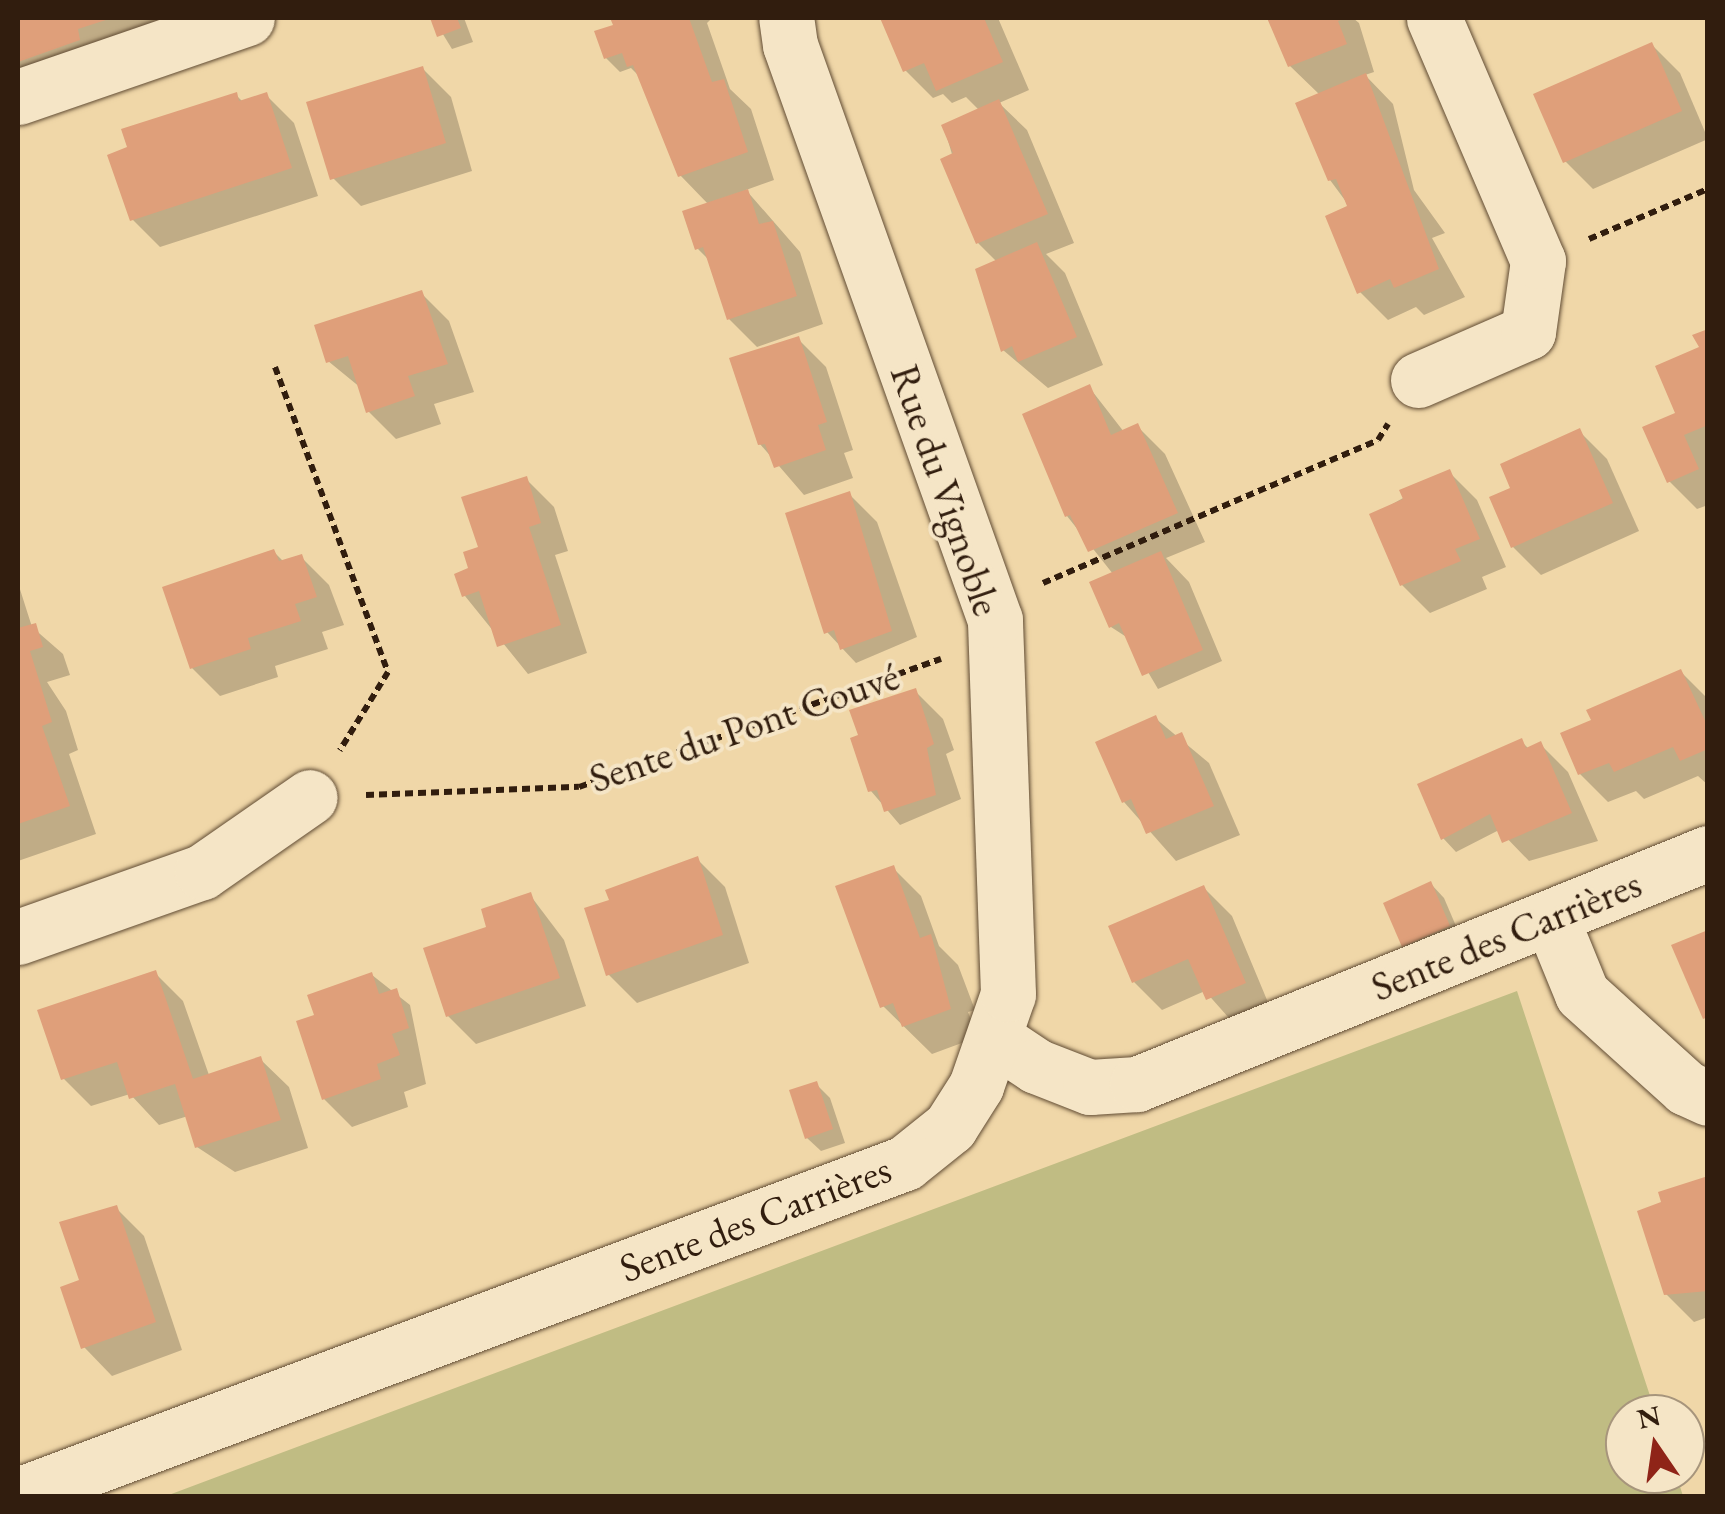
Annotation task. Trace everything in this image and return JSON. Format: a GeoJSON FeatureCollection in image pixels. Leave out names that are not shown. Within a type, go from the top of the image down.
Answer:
{"type":"FeatureCollection","features":[{"type":"Feature","properties":{"kind":"street"},"geometry":{"type":"LineString","coordinates":[[18,97],[247,18]]}},
{"type":"Feature","properties":{"kind":"street","name":"Rue du Vignoble"},"geometry":{"type":"LineString","coordinates":[[786,18],[790,45],[994,620],[1008,994],[994,1038]]}},
{"type":"Feature","properties":{"kind":"street"},"geometry":{"type":"LineString","coordinates":[[1418,380],[1528,332],[1538,261],[1434,18]]}},
{"type":"Feature","properties":{"kind":"street"},"geometry":{"type":"LineString","coordinates":[[18,937],[202,872],[310,797]]}},
{"type":"Feature","properties":{"kind":"street","name":"Sente des Carrières"},"geometry":{"type":"LineString","coordinates":[[18,1496],[905,1163],[950,1127],[994,1038],[1036,1066],[1090,1088],[1137,1084],[1708,853]]}},
{"type":"Feature","properties":{"kind":"street"},"geometry":{"type":"LineString","coordinates":[[1551,918],[1582,994],[1686,1088],[1708,1098]]}},
{"type":"Feature","properties":{"kind":"path"},"geometry":{"type":"LineString","coordinates":[[1538,261],[1708,189]]}},
{"type":"Feature","properties":{"kind":"path"},"geometry":{"type":"LineString","coordinates":[[275,368],[388,672],[310,797]]}},
{"type":"Feature","properties":{"kind":"path","name":"Sente du Pont Couvé"},"geometry":{"type":"LineString","coordinates":[[310,797],[580,787],[948,656],[1038,585],[1378,440],[1418,380]]}},
{"type":"Feature","properties":{"kind":"shaded area"},"geometry":{"type":"Polygon","coordinates":[[[1517,991],[1649,1394],[1605,1394],[1605,1494],[1683,1496],[166,1496],[1517,991]]]}},
{"type":"Feature","properties":{"kind":"building"},"geometry":{"type":"Polygon","coordinates":[[[18,18],[112,18],[78,29],[80,40],[18,62],[18,18]]]}},
{"type":"Feature","properties":{"kind":"building"},"geometry":{"type":"Polygon","coordinates":[[[430,18],[457,18],[461,28],[437,37],[430,18]]]}},
{"type":"Feature","properties":{"kind":"building"},"geometry":{"type":"Polygon","coordinates":[[[610,18],[689,18],[712,82],[724,79],[748,152],[678,177],[633,65],[627,67],[622,53],[604,59],[594,31],[613,25],[610,18]]]}},
{"type":"Feature","properties":{"kind":"building"},"geometry":{"type":"Polygon","coordinates":[[[880,18],[984,18],[1003,62],[936,91],[924,63],[903,72],[880,18]]]}},
{"type":"Feature","properties":{"kind":"building"},"geometry":{"type":"Polygon","coordinates":[[[1267,18],[1346,18],[1338,21],[1347,44],[1288,67],[1267,18]]]}},
{"type":"Feature","properties":{"kind":"building"},"geometry":{"type":"Polygon","coordinates":[[[1652,42],[1682,111],[1563,163],[1533,94],[1652,42]]]}},
{"type":"Feature","properties":{"kind":"building"},"geometry":{"type":"Polygon","coordinates":[[[423,66],[446,143],[330,180],[306,102],[423,66]]]}},
{"type":"Feature","properties":{"kind":"building"},"geometry":{"type":"Polygon","coordinates":[[[1366,73],[1439,269],[1394,288],[1390,279],[1357,294],[1325,216],[1347,206],[1336,179],[1328,181],[1295,103],[1366,73]]]}},
{"type":"Feature","properties":{"kind":"building"},"geometry":{"type":"Polygon","coordinates":[[[237,92],[239,101],[267,92],[292,168],[130,221],[107,155],[127,147],[121,129],[237,92]]]}},
{"type":"Feature","properties":{"kind":"building"},"geometry":{"type":"Polygon","coordinates":[[[999,99],[1048,214],[976,244],[940,159],[953,153],[941,125],[999,99]]]}},
{"type":"Feature","properties":{"kind":"building"},"geometry":{"type":"Polygon","coordinates":[[[748,189],[759,224],[773,221],[797,296],[727,320],[703,247],[695,250],[682,211],[748,189]]]}},
{"type":"Feature","properties":{"kind":"building"},"geometry":{"type":"Polygon","coordinates":[[[1037,242],[1077,337],[1018,362],[1012,346],[1001,352],[975,269],[1037,242]]]}},
{"type":"Feature","properties":{"kind":"building"},"geometry":{"type":"Polygon","coordinates":[[[422,290],[448,364],[408,376],[415,396],[366,413],[348,356],[326,363],[314,325],[422,290]]]}},
{"type":"Feature","properties":{"kind":"building"},"geometry":{"type":"Polygon","coordinates":[[[1708,329],[1708,425],[1684,435],[1699,469],[1667,483],[1642,427],[1675,413],[1655,366],[1699,347],[1692,335],[1708,329]]]}},
{"type":"Feature","properties":{"kind":"building"},"geometry":{"type":"Polygon","coordinates":[[[799,336],[827,422],[818,425],[826,450],[774,468],[765,444],[758,445],[729,358],[799,336]]]}},
{"type":"Feature","properties":{"kind":"building"},"geometry":{"type":"Polygon","coordinates":[[[1090,384],[1111,435],[1138,423],[1178,513],[1088,552],[1070,515],[1065,517],[1022,414],[1090,384]]]}},
{"type":"Feature","properties":{"kind":"building"},"geometry":{"type":"Polygon","coordinates":[[[1580,428],[1613,503],[1511,548],[1489,497],[1510,488],[1500,464],[1580,428]]]}},
{"type":"Feature","properties":{"kind":"building"},"geometry":{"type":"Polygon","coordinates":[[[1450,469],[1480,539],[1455,549],[1461,561],[1400,586],[1369,514],[1403,499],[1399,490],[1450,469]]]}},
{"type":"Feature","properties":{"kind":"building"},"geometry":{"type":"Polygon","coordinates":[[[527,476],[541,523],[529,527],[561,625],[497,647],[479,591],[462,597],[454,574],[468,568],[463,552],[478,547],[461,497],[527,476]]]}},
{"type":"Feature","properties":{"kind":"building"},"geometry":{"type":"Polygon","coordinates":[[[850,491],[892,631],[840,650],[834,630],[824,634],[785,513],[850,491]]]}},
{"type":"Feature","properties":{"kind":"building"},"geometry":{"type":"Polygon","coordinates":[[[274,549],[279,561],[302,554],[317,597],[295,604],[301,621],[248,638],[251,649],[190,669],[162,587],[274,549]]]}},
{"type":"Feature","properties":{"kind":"building"},"geometry":{"type":"Polygon","coordinates":[[[1161,551],[1203,650],[1142,676],[1119,623],[1109,628],[1089,582],[1161,551]]]}},
{"type":"Feature","properties":{"kind":"building"},"geometry":{"type":"Polygon","coordinates":[[[36,623],[43,647],[30,651],[52,722],[42,726],[70,806],[18,824],[18,628],[36,623]]]}},
{"type":"Feature","properties":{"kind":"building"},"geometry":{"type":"Polygon","coordinates":[[[1681,669],[1708,727],[1708,749],[1680,761],[1673,747],[1614,772],[1609,763],[1578,775],[1560,733],[1591,720],[1586,710],[1681,669]]]}},
{"type":"Feature","properties":{"kind":"building"},"geometry":{"type":"Polygon","coordinates":[[[916,688],[934,744],[927,748],[936,795],[884,812],[877,790],[868,792],[850,738],[858,735],[849,710],[916,688]]]}},
{"type":"Feature","properties":{"kind":"building"},"geometry":{"type":"Polygon","coordinates":[[[1156,715],[1166,739],[1182,732],[1214,806],[1146,834],[1131,799],[1122,803],[1095,742],[1156,715]]]}},
{"type":"Feature","properties":{"kind":"building"},"geometry":{"type":"Polygon","coordinates":[[[1522,738],[1526,748],[1541,741],[1572,813],[1502,843],[1490,814],[1441,840],[1417,784],[1522,738]]]}},
{"type":"Feature","properties":{"kind":"building"},"geometry":{"type":"Polygon","coordinates":[[[698,856],[723,935],[606,976],[584,908],[609,900],[605,890],[698,856]]]}},
{"type":"Feature","properties":{"kind":"building"},"geometry":{"type":"Polygon","coordinates":[[[894,865],[920,938],[931,934],[951,1009],[902,1027],[893,1003],[880,1008],[835,886],[894,865]]]}},
{"type":"Feature","properties":{"kind":"building"},"geometry":{"type":"Polygon","coordinates":[[[1431,881],[1450,926],[1402,947],[1383,903],[1431,881]]]}},
{"type":"Feature","properties":{"kind":"building"},"geometry":{"type":"Polygon","coordinates":[[[1204,885],[1246,983],[1206,1000],[1188,959],[1132,983],[1108,926],[1204,885]]]}},
{"type":"Feature","properties":{"kind":"building"},"geometry":{"type":"Polygon","coordinates":[[[531,892],[560,978],[446,1017],[423,948],[486,927],[481,909],[531,892]]]}},
{"type":"Feature","properties":{"kind":"building"},"geometry":{"type":"Polygon","coordinates":[[[1708,930],[1708,1017],[1703,1019],[1671,945],[1708,930]]]}},
{"type":"Feature","properties":{"kind":"building"},"geometry":{"type":"Polygon","coordinates":[[[156,970],[193,1079],[261,1056],[281,1120],[195,1148],[175,1084],[129,1099],[117,1062],[61,1080],[37,1010],[156,970]]]}},
{"type":"Feature","properties":{"kind":"building"},"geometry":{"type":"Polygon","coordinates":[[[372,972],[379,994],[397,988],[409,1028],[392,1034],[400,1055],[377,1064],[381,1079],[322,1100],[296,1021],[314,1015],[307,995],[372,972]]]}},
{"type":"Feature","properties":{"kind":"building"},"geometry":{"type":"Polygon","coordinates":[[[817,1081],[833,1129],[805,1139],[789,1090],[817,1081]]]}},
{"type":"Feature","properties":{"kind":"building"},"geometry":{"type":"Polygon","coordinates":[[[1708,1176],[1708,1291],[1664,1295],[1637,1211],[1661,1202],[1658,1192],[1708,1176]]]}},
{"type":"Feature","properties":{"kind":"building"},"geometry":{"type":"Polygon","coordinates":[[[117,1205],[156,1322],[81,1349],[60,1287],[79,1280],[59,1222],[117,1205]]]}}]}
